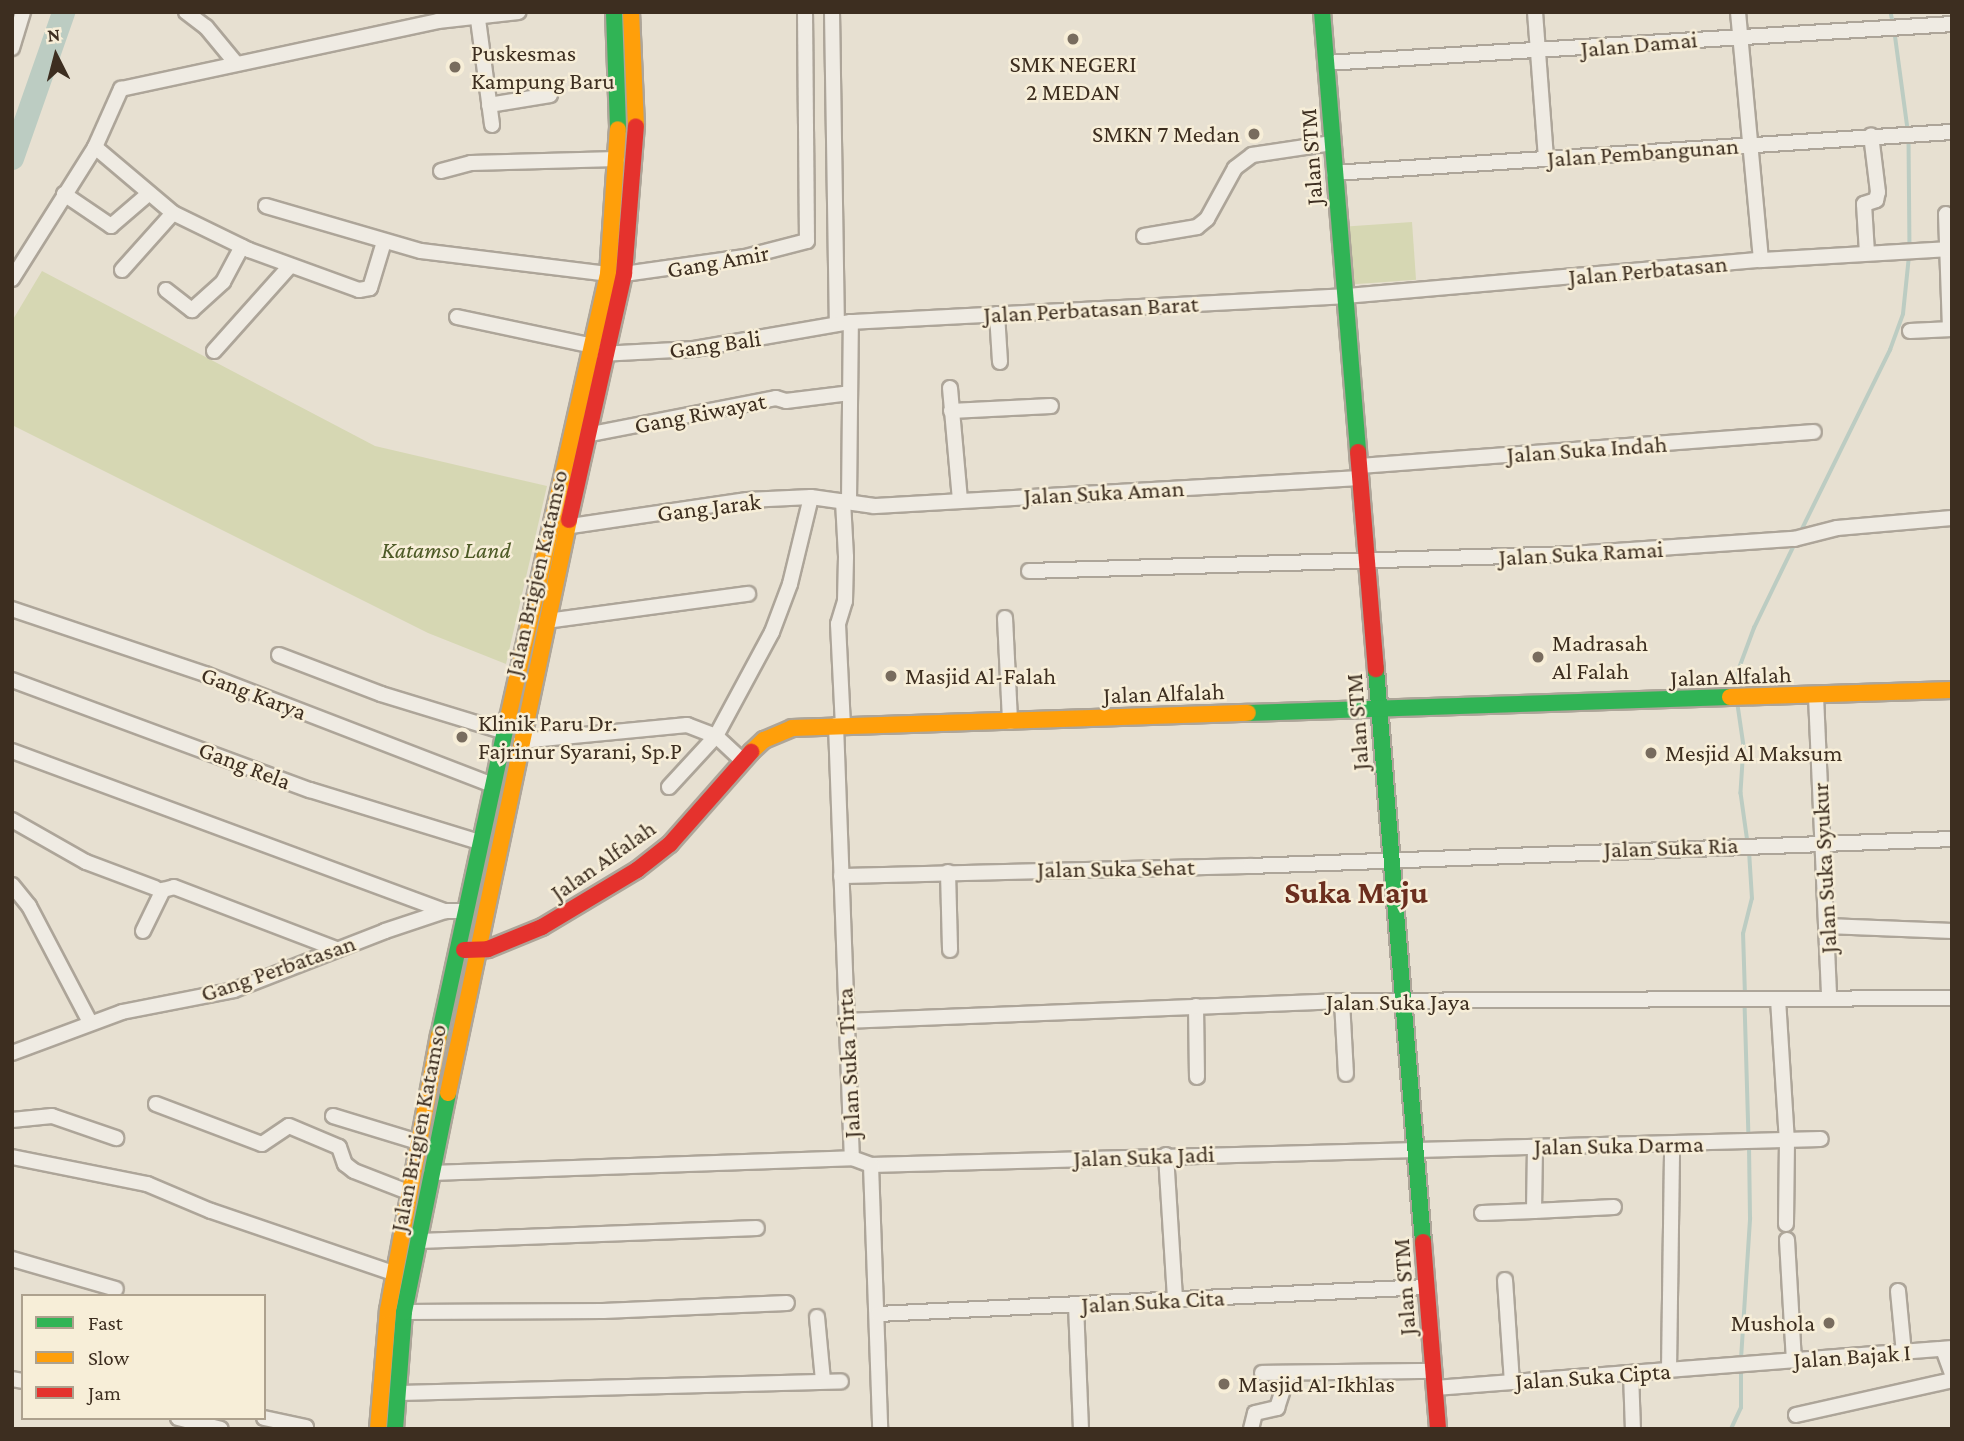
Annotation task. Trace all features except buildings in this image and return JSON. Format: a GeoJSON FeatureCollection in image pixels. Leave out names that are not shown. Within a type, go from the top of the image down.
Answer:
{"type":"FeatureCollection","features":[{"type":"Feature","properties":{"kind":"street"},"geometry":{"type":"LineString","coordinates":[[12,48],[23,12]]}},
{"type":"Feature","properties":{"kind":"street"},"geometry":{"type":"LineString","coordinates":[[186,12],[206,27],[235,62]]}},
{"type":"Feature","properties":{"kind":"street"},"geometry":{"type":"LineString","coordinates":[[12,279],[95,147],[121,89],[235,62],[477,13],[518,12]]}},
{"type":"Feature","properties":{"kind":"street","name":"Jalan Brigjen Katamso"},"geometry":{"type":"LineString","coordinates":[[614,12],[616,274]]}},
{"type":"Feature","properties":{"kind":"street","name":"Jalan Brigjen Katamso"},"geometry":{"type":"LineString","coordinates":[[394,1429],[397,1393],[391,1369],[393,1273],[408,1192],[492,785],[592,390],[616,274],[636,121],[631,12]]}},
{"type":"Feature","properties":{"kind":"street","name":"Gang Amir"},"geometry":{"type":"LineString","coordinates":[[266,206],[384,242],[478,260],[616,274],[758,255],[801,245],[808,238],[805,12]]}},
{"type":"Feature","properties":{"kind":"street","name":"Jalan Suka Tirta"},"geometry":{"type":"LineString","coordinates":[[832,12],[844,323],[850,393],[845,601],[838,624],[845,1021],[852,1158],[872,1165],[880,1429]]}},
{"type":"Feature","properties":{"kind":"street","name":"Jalan STM"},"geometry":{"type":"LineString","coordinates":[[1322,12],[1438,1429]]}},
{"type":"Feature","properties":{"kind":"street"},"geometry":{"type":"LineString","coordinates":[[1535,12],[1546,159]]}},
{"type":"Feature","properties":{"kind":"street"},"geometry":{"type":"LineString","coordinates":[[1738,12],[1761,260]]}},
{"type":"Feature","properties":{"kind":"street"},"geometry":{"type":"LineString","coordinates":[[477,13],[492,125]]}},
{"type":"Feature","properties":{"kind":"street","name":"Jalan Damai"},"geometry":{"type":"LineString","coordinates":[[1326,63],[1537,52],[1884,26],[1952,24]]}},
{"type":"Feature","properties":{"kind":"street"},"geometry":{"type":"LineString","coordinates":[[489,105],[550,95]]}},
{"type":"Feature","properties":{"kind":"street","name":"Jalan Pembangunan"},"geometry":{"type":"LineString","coordinates":[[1334,173],[1900,133],[1952,132]]}},
{"type":"Feature","properties":{"kind":"street"},"geometry":{"type":"LineString","coordinates":[[1867,253],[1864,204],[1876,200],[1878,192],[1871,135]]}},
{"type":"Feature","properties":{"kind":"street"},"geometry":{"type":"LineString","coordinates":[[1144,236],[1197,227],[1207,219],[1236,168],[1252,155],[1332,142]]}},
{"type":"Feature","properties":{"kind":"street"},"geometry":{"type":"LineString","coordinates":[[95,147],[147,195],[173,213],[242,247],[290,266],[365,290],[370,288],[384,242]]}},
{"type":"Feature","properties":{"kind":"street"},"geometry":{"type":"LineString","coordinates":[[441,171],[471,163],[617,159]]}},
{"type":"Feature","properties":{"kind":"street"},"geometry":{"type":"LineString","coordinates":[[64,194],[111,226],[147,195]]}},
{"type":"Feature","properties":{"kind":"street"},"geometry":{"type":"LineString","coordinates":[[122,270],[173,213]]}},
{"type":"Feature","properties":{"kind":"street"},"geometry":{"type":"LineString","coordinates":[[1910,331],[1951,329],[1946,214]]}},
{"type":"Feature","properties":{"kind":"street"},"geometry":{"type":"LineString","coordinates":[[166,290],[192,310],[223,282],[242,247]]}},
{"type":"Feature","properties":{"kind":"street","name":"Jalan Perbatasan"},"geometry":{"type":"LineString","coordinates":[[1346,296],[1761,260],[1948,250]]}},
{"type":"Feature","properties":{"kind":"street"},"geometry":{"type":"LineString","coordinates":[[214,351],[290,266]]}},
{"type":"Feature","properties":{"kind":"street","name":"Jalan Perbatasan Barat"},"geometry":{"type":"LineString","coordinates":[[844,323],[1346,296]]}},
{"type":"Feature","properties":{"kind":"street"},"geometry":{"type":"LineString","coordinates":[[997,314],[1000,362]]}},
{"type":"Feature","properties":{"kind":"street","name":"Gang Bali"},"geometry":{"type":"LineString","coordinates":[[457,317],[598,351],[694,349],[844,323]]}},
{"type":"Feature","properties":{"kind":"street"},"geometry":{"type":"LineString","coordinates":[[950,388],[960,499]]}},
{"type":"Feature","properties":{"kind":"street","name":"Jalan Brigjen Katamso"},"geometry":{"type":"LineString","coordinates":[[378,1429],[420,1241],[476,951],[547,621],[591,434],[592,390]]}},
{"type":"Feature","properties":{"kind":"street","name":"Gang Riwayat"},"geometry":{"type":"LineString","coordinates":[[591,434],[776,398],[786,401],[850,393]]}},
{"type":"Feature","properties":{"kind":"street"},"geometry":{"type":"LineString","coordinates":[[951,411],[1051,407]]}},
{"type":"Feature","properties":{"kind":"street","name":"Jalan Suka Indah"},"geometry":{"type":"LineString","coordinates":[[1360,472],[1814,432]]}},
{"type":"Feature","properties":{"kind":"street","name":"Jalan Suka Aman"},"geometry":{"type":"LineString","coordinates":[[846,501],[874,506],[1360,472]]}},
{"type":"Feature","properties":{"kind":"street"},"geometry":{"type":"LineString","coordinates":[[669,787],[716,736],[772,632],[790,584],[811,497]]}},
{"type":"Feature","properties":{"kind":"street","name":"Gang Jarak"},"geometry":{"type":"LineString","coordinates":[[571,526],[747,500],[811,497],[846,501]]}},
{"type":"Feature","properties":{"kind":"street","name":"Jalan Suka Ramai"},"geometry":{"type":"LineString","coordinates":[[1029,571],[1368,563],[1794,539],[1837,528],[1952,518]]}},
{"type":"Feature","properties":{"kind":"street"},"geometry":{"type":"LineString","coordinates":[[547,621],[748,594]]}},
{"type":"Feature","properties":{"kind":"street","name":"Gang Karya"},"geometry":{"type":"LineString","coordinates":[[12,609],[205,674],[492,785]]}},
{"type":"Feature","properties":{"kind":"street"},"geometry":{"type":"LineString","coordinates":[[1005,618],[1010,722]]}},
{"type":"Feature","properties":{"kind":"street"},"geometry":{"type":"LineString","coordinates":[[279,655],[381,694],[505,732]]}},
{"type":"Feature","properties":{"kind":"street","name":"Gang Rela"},"geometry":{"type":"LineString","coordinates":[[12,680],[310,790],[480,842]]}},
{"type":"Feature","properties":{"kind":"street","name":"Jalan Alfalah"},"geometry":{"type":"LineString","coordinates":[[457,950],[476,951],[542,927],[637,870],[670,844],[742,760],[780,732],[839,725],[1010,722],[1379,707],[1721,699],[1952,690]]}},
{"type":"Feature","properties":{"kind":"street","name":"Jalan Suka Syukur"},"geometry":{"type":"LineString","coordinates":[[1816,696],[1829,998]]}},
{"type":"Feature","properties":{"kind":"street"},"geometry":{"type":"LineString","coordinates":[[521,741],[686,725],[716,736],[742,760]]}},
{"type":"Feature","properties":{"kind":"street"},"geometry":{"type":"LineString","coordinates":[[12,751],[445,911]]}},
{"type":"Feature","properties":{"kind":"street"},"geometry":{"type":"LineString","coordinates":[[12,820],[86,862],[155,888]]}},
{"type":"Feature","properties":{"kind":"street","name":"Jalan Suka Ria"},"geometry":{"type":"LineString","coordinates":[[1391,860],[1723,845],[1822,845],[1952,839]]}},
{"type":"Feature","properties":{"kind":"street","name":"Jalan Suka Sehat"},"geometry":{"type":"LineString","coordinates":[[841,876],[1391,860]]}},
{"type":"Feature","properties":{"kind":"street"},"geometry":{"type":"LineString","coordinates":[[948,872],[950,950]]}},
{"type":"Feature","properties":{"kind":"street"},"geometry":{"type":"LineString","coordinates":[[12,885],[29,905],[90,1022]]}},
{"type":"Feature","properties":{"kind":"street"},"geometry":{"type":"LineString","coordinates":[[144,931],[163,890],[174,887],[336,949]]}},
{"type":"Feature","properties":{"kind":"street","name":"Gang Perbatasan"},"geometry":{"type":"LineString","coordinates":[[12,1053],[90,1022],[234,989],[336,949],[445,911],[464,911]]}},
{"type":"Feature","properties":{"kind":"street"},"geometry":{"type":"LineString","coordinates":[[1827,926],[1952,931]]}},
{"type":"Feature","properties":{"kind":"street","name":"Jalan Suka Jaya"},"geometry":{"type":"LineString","coordinates":[[845,1021],[1342,1001],[1952,998]]}},
{"type":"Feature","properties":{"kind":"street"},"geometry":{"type":"LineString","coordinates":[[1778,999],[1787,1142],[1786,1224]]}},
{"type":"Feature","properties":{"kind":"street"},"geometry":{"type":"LineString","coordinates":[[1342,1001],[1346,1074]]}},
{"type":"Feature","properties":{"kind":"street"},"geometry":{"type":"LineString","coordinates":[[1196,1006],[1197,1077]]}},
{"type":"Feature","properties":{"kind":"street"},"geometry":{"type":"LineString","coordinates":[[156,1104],[262,1144],[271,1142],[282,1126],[289,1126],[339,1147],[345,1164],[354,1171],[408,1192]]}},
{"type":"Feature","properties":{"kind":"street"},"geometry":{"type":"LineString","coordinates":[[12,1120],[52,1116],[116,1138]]}},
{"type":"Feature","properties":{"kind":"street"},"geometry":{"type":"LineString","coordinates":[[333,1116],[418,1142]]}},
{"type":"Feature","properties":{"kind":"street","name":"Jalan Suka Darma"},"geometry":{"type":"LineString","coordinates":[[1417,1148],[1672,1146],[1821,1139]]}},
{"type":"Feature","properties":{"kind":"street"},"geometry":{"type":"LineString","coordinates":[[1670,1370],[1672,1146]]}},
{"type":"Feature","properties":{"kind":"street"},"geometry":{"type":"LineString","coordinates":[[1534,1211],[1535,1147]]}},
{"type":"Feature","properties":{"kind":"street","name":"Jalan Suka Jadi"},"geometry":{"type":"LineString","coordinates":[[872,1165],[1417,1148]]}},
{"type":"Feature","properties":{"kind":"street"},"geometry":{"type":"LineString","coordinates":[[1167,1155],[1175,1300]]}},
{"type":"Feature","properties":{"kind":"street"},"geometry":{"type":"LineString","coordinates":[[12,1157],[147,1184],[211,1211],[393,1273]]}},
{"type":"Feature","properties":{"kind":"street"},"geometry":{"type":"LineString","coordinates":[[431,1173],[852,1158]]}},
{"type":"Feature","properties":{"kind":"street"},"geometry":{"type":"LineString","coordinates":[[1482,1213],[1614,1207]]}},
{"type":"Feature","properties":{"kind":"street"},"geometry":{"type":"LineString","coordinates":[[420,1241],[757,1228]]}},
{"type":"Feature","properties":{"kind":"street"},"geometry":{"type":"LineString","coordinates":[[1787,1240],[1794,1361]]}},
{"type":"Feature","properties":{"kind":"street"},"geometry":{"type":"LineString","coordinates":[[12,1259],[116,1289]]}},
{"type":"Feature","properties":{"kind":"street"},"geometry":{"type":"LineString","coordinates":[[1505,1280],[1512,1382]]}},
{"type":"Feature","properties":{"kind":"street","name":"Jalan Suka Cita"},"geometry":{"type":"LineString","coordinates":[[878,1314],[1427,1287]]}},
{"type":"Feature","properties":{"kind":"street"},"geometry":{"type":"LineString","coordinates":[[1898,1291],[1905,1353]]}},
{"type":"Feature","properties":{"kind":"street"},"geometry":{"type":"LineString","coordinates":[[404,1312],[603,1311],[787,1303]]}},
{"type":"Feature","properties":{"kind":"street"},"geometry":{"type":"LineString","coordinates":[[1076,1305],[1082,1429]]}},
{"type":"Feature","properties":{"kind":"street"},"geometry":{"type":"LineString","coordinates":[[817,1317],[822,1381]]}},
{"type":"Feature","properties":{"kind":"street"},"geometry":{"type":"LineString","coordinates":[[1947,1349],[1952,1374]]}},
{"type":"Feature","properties":{"kind":"street","name":"Jalan Bajak I"},"geometry":{"type":"LineString","coordinates":[[1752,1364],[1947,1349]]}},
{"type":"Feature","properties":{"kind":"street","name":"Jalan Suka Cipta"},"geometry":{"type":"LineString","coordinates":[[1262,1373],[1512,1382],[1752,1364]]}},
{"type":"Feature","properties":{"kind":"street"},"geometry":{"type":"LineString","coordinates":[[1631,1373],[1633,1429]]}},
{"type":"Feature","properties":{"kind":"street"},"geometry":{"type":"LineString","coordinates":[[1251,1429],[1255,1413],[1277,1408],[1288,1374]]}},
{"type":"Feature","properties":{"kind":"street"},"geometry":{"type":"LineString","coordinates":[[1796,1415],[1952,1380]]}},
{"type":"Feature","properties":{"kind":"street"},"geometry":{"type":"LineString","coordinates":[[397,1393],[841,1381]]}},
{"type":"Feature","properties":{"kind":"street"},"geometry":{"type":"LineString","coordinates":[[266,1418],[306,1427]]}},
{"type":"Feature","properties":{"kind":"street"},"geometry":{"type":"LineString","coordinates":[[186,1420],[223,1429]]}},
{"type":"Feature","properties":{"kind":"green space"},"geometry":{"type":"Polygon","coordinates":[[[1412,222],[1416,280],[1347,285],[1343,227],[1412,222]]]}},
{"type":"Feature","properties":{"kind":"green space","name":"Katamso Land"},"geometry":{"type":"Polygon","coordinates":[[[42,271],[375,446],[547,486],[506,664],[428,633],[12,425],[12,321],[42,271]]]}},
{"type":"Feature","properties":{"kind":"waterway"},"geometry":{"type":"LineString","coordinates":[[12,158],[63,12]]}},
{"type":"Feature","properties":{"kind":"waterway"},"geometry":{"type":"LineString","coordinates":[[1891,12],[1893,22]]}},
{"type":"Feature","properties":{"kind":"waterway"},"geometry":{"type":"LineString","coordinates":[[1895,33],[1908,129]]}},
{"type":"Feature","properties":{"kind":"waterway"},"geometry":{"type":"LineString","coordinates":[[1909,137],[1910,248]]}},
{"type":"Feature","properties":{"kind":"waterway"},"geometry":{"type":"LineString","coordinates":[[1800,533],[1890,350],[1903,314],[1909,256]]}},
{"type":"Feature","properties":{"kind":"waterway"},"geometry":{"type":"LineString","coordinates":[[1737,690],[1738,671],[1754,628],[1795,543]]}},
{"type":"Feature","properties":{"kind":"waterway"},"geometry":{"type":"LineString","coordinates":[[1738,705],[1744,746],[1741,793],[1748,843]]}},
{"type":"Feature","properties":{"kind":"waterway"},"geometry":{"type":"LineString","coordinates":[[1745,996],[1743,934],[1752,899],[1749,851]]}},
{"type":"Feature","properties":{"kind":"waterway"},"geometry":{"type":"LineString","coordinates":[[1745,1003],[1749,1136]]}},
{"type":"Feature","properties":{"kind":"waterway"},"geometry":{"type":"LineString","coordinates":[[1741,1359],[1750,1218],[1749,1143]]}},
{"type":"Feature","properties":{"kind":"waterway"},"geometry":{"type":"LineString","coordinates":[[1731,1429],[1741,1408],[1741,1367]]}},
{"type":"Feature","properties":{"kind":"traffic: fast"},"geometry":{"type":"LineString","coordinates":[[614,12],[618,129]]}},
{"type":"Feature","properties":{"kind":"traffic: fast"},"geometry":{"type":"LineString","coordinates":[[1322,12],[1358,452]]}},
{"type":"Feature","properties":{"kind":"traffic: fast"},"geometry":{"type":"LineString","coordinates":[[1376,669],[1423,1242]]}},
{"type":"Feature","properties":{"kind":"traffic: fast"},"geometry":{"type":"LineString","coordinates":[[1248,713],[1730,697]]}},
{"type":"Feature","properties":{"kind":"traffic: fast"},"geometry":{"type":"LineString","coordinates":[[439,1036],[508,718]]}},
{"type":"Feature","properties":{"kind":"traffic: fast"},"geometry":{"type":"LineString","coordinates":[[395,1429],[404,1312],[448,1093]]}},
{"type":"Feature","properties":{"kind":"traffic: slow"},"geometry":{"type":"LineString","coordinates":[[631,12],[636,126]]}},
{"type":"Feature","properties":{"kind":"traffic: slow"},"geometry":{"type":"LineString","coordinates":[[508,718],[608,274],[618,129]]}},
{"type":"Feature","properties":{"kind":"traffic: slow"},"geometry":{"type":"LineString","coordinates":[[448,1093],[569,520]]}},
{"type":"Feature","properties":{"kind":"traffic: slow"},"geometry":{"type":"LineString","coordinates":[[1730,697],[1952,690]]}},
{"type":"Feature","properties":{"kind":"traffic: slow"},"geometry":{"type":"LineString","coordinates":[[751,752],[764,740],[792,728],[1248,713]]}},
{"type":"Feature","properties":{"kind":"traffic: slow"},"geometry":{"type":"LineString","coordinates":[[378,1429],[388,1310],[439,1036]]}},
{"type":"Feature","properties":{"kind":"traffic: jam"},"geometry":{"type":"LineString","coordinates":[[569,520],[624,274],[636,126]]}},
{"type":"Feature","properties":{"kind":"traffic: jam"},"geometry":{"type":"LineString","coordinates":[[1358,452],[1376,669]]}},
{"type":"Feature","properties":{"kind":"traffic: jam"},"geometry":{"type":"LineString","coordinates":[[464,950],[488,949],[542,927],[637,870],[670,844],[751,752]]}},
{"type":"Feature","properties":{"kind":"traffic: jam"},"geometry":{"type":"LineString","coordinates":[[1423,1242],[1438,1429]]}},
{"type":"Feature","properties":{"kind":"place","name":"SMK NEGERI 2 MEDAN"},"geometry":{"type":"Point","coordinates":[1073,39]}},
{"type":"Feature","properties":{"kind":"place","name":"Puskesmas Kampung Baru"},"geometry":{"type":"Point","coordinates":[455,67]}},
{"type":"Feature","properties":{"kind":"place","name":"SMKN 7 Medan"},"geometry":{"type":"Point","coordinates":[1254,134]}},
{"type":"Feature","properties":{"kind":"place","name":"Madrasah Al Falah"},"geometry":{"type":"Point","coordinates":[1538,657]}},
{"type":"Feature","properties":{"kind":"place","name":"Masjid Al-Falah"},"geometry":{"type":"Point","coordinates":[891,676]}},
{"type":"Feature","properties":{"kind":"place","name":"Klinik Paru Dr. Fajrinur Syarani, Sp.P"},"geometry":{"type":"Point","coordinates":[462,737]}},
{"type":"Feature","properties":{"kind":"place","name":"Mesjid Al Maksum"},"geometry":{"type":"Point","coordinates":[1651,753]}},
{"type":"Feature","properties":{"kind":"place","name":"Mushola"},"geometry":{"type":"Point","coordinates":[1829,1323]}},
{"type":"Feature","properties":{"kind":"place","name":"Masjid Al-Ikhlas"},"geometry":{"type":"Point","coordinates":[1224,1384]}},
{"type":"Feature","properties":{"kind":"district","name":"Suka Maju"},"geometry":{"type":"Point","coordinates":[1356,892]}}]}
